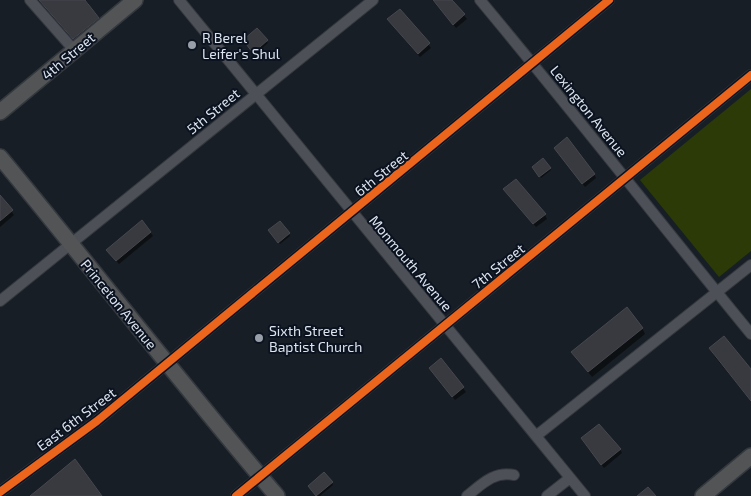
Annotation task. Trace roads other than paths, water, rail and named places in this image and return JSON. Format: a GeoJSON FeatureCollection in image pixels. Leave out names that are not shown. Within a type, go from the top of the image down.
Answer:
{"type":"FeatureCollection","features":[{"type":"Feature","properties":{"kind":"street"},"geometry":{"type":"LineString","coordinates":[[30,0],[74,50]]}},
{"type":"Feature","properties":{"kind":"street","name":"4th Street"},"geometry":{"type":"LineString","coordinates":[[0,112],[135,0]]}},
{"type":"Feature","properties":{"kind":"street","name":"Monmouth Avenue"},"geometry":{"type":"LineString","coordinates":[[179,0],[585,496]]}},
{"type":"Feature","properties":{"kind":"street","name":"5th Street"},"geometry":{"type":"LineString","coordinates":[[0,301],[373,0]]}},
{"type":"Feature","properties":{"kind":"street","name":"Lexington Avenue"},"geometry":{"type":"LineString","coordinates":[[480,0],[751,334]]}},
{"type":"Feature","properties":{"kind":"street","name":"6th Street"},"geometry":{"type":"LineString","coordinates":[[166,364],[609,0]]}},
{"type":"Feature","properties":{"kind":"street","name":"7th Street"},"geometry":{"type":"LineString","coordinates":[[236,496],[751,75]]}},
{"type":"Feature","properties":{"kind":"street","name":"Princeton Avenue"},"geometry":{"type":"LineString","coordinates":[[0,158],[166,364],[277,496]]}},
{"type":"Feature","properties":{"kind":"street"},"geometry":{"type":"LineString","coordinates":[[536,436],[751,265]]}},
{"type":"Feature","properties":{"kind":"street","name":"East 6th Street"},"geometry":{"type":"LineString","coordinates":[[0,492],[97,421],[166,364]]}},
{"type":"Feature","properties":{"kind":"street"},"geometry":{"type":"LineString","coordinates":[[703,496],[751,456]]}},
{"type":"Feature","properties":{"kind":"street"},"geometry":{"type":"LineString","coordinates":[[467,496],[487,480],[503,473],[514,475]]}},
{"type":"Feature","properties":{"kind":"street"},"geometry":{"type":"LineString","coordinates":[[547,496],[570,478]]}},
{"type":"Feature","properties":{"kind":"place","name":"R Berel Leifer's Shul"},"geometry":{"type":"Point","coordinates":[192,45]}},
{"type":"Feature","properties":{"kind":"place","name":"Sixth Street Baptist Church"},"geometry":{"type":"Point","coordinates":[259,338]}}]}
